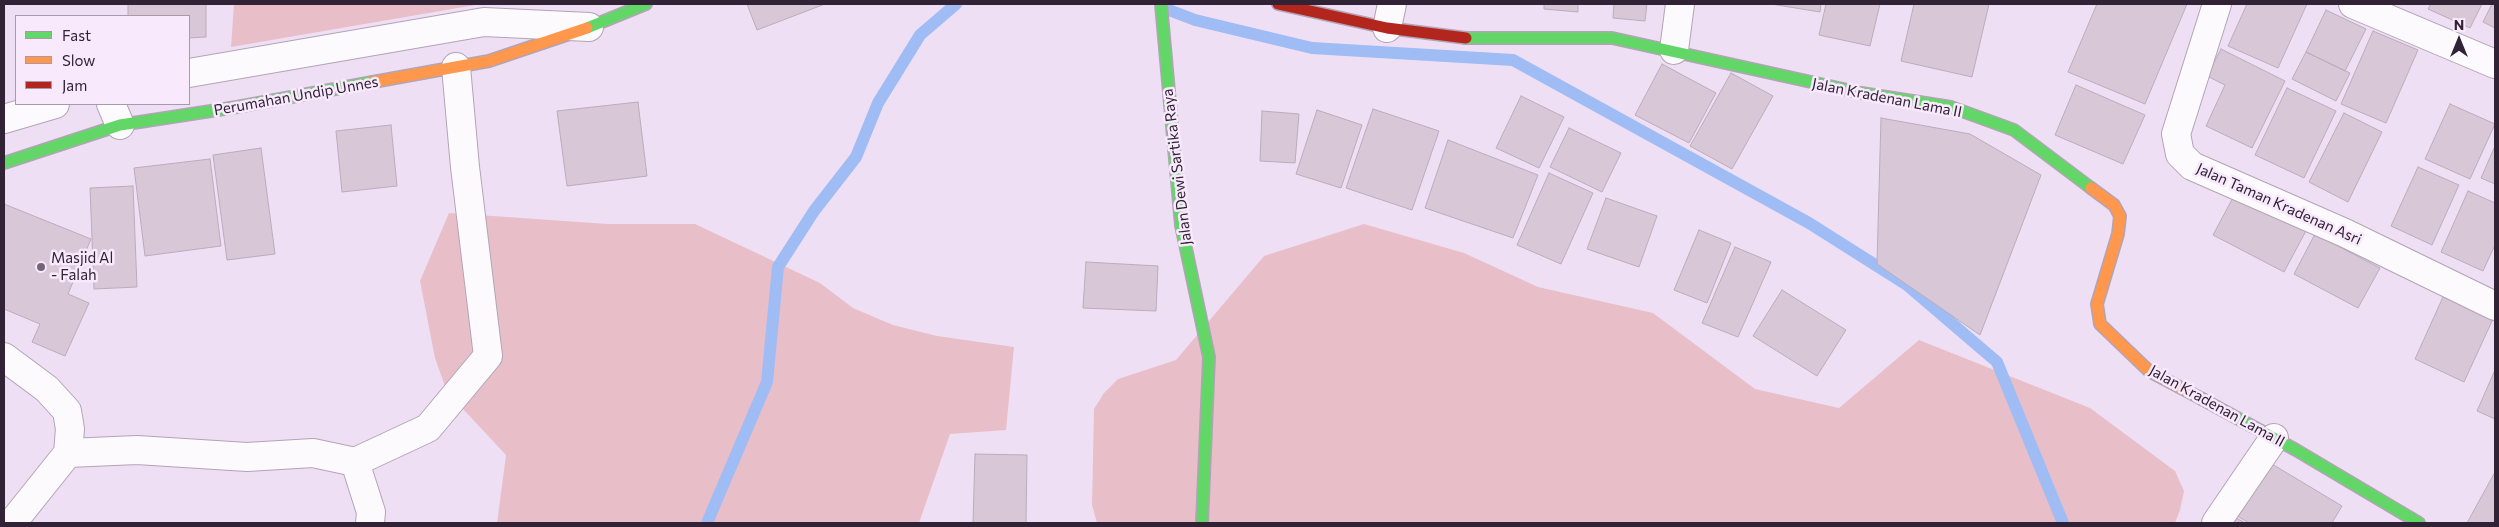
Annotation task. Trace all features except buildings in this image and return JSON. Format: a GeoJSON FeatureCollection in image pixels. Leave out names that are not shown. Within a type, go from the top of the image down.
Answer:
{"type":"FeatureCollection","features":[{"type":"Feature","properties":{"kind":"street","name":"Perumahan Undip Unnes"},"geometry":{"type":"LineString","coordinates":[[4,163],[115,114],[237,107],[489,61],[646,4]]}},
{"type":"Feature","properties":{"kind":"street","name":"Jalan Dewi Sartika Raya"},"geometry":{"type":"LineString","coordinates":[[1162,4],[1165,60],[1181,225],[1210,357],[1202,523]]}},
{"type":"Feature","properties":{"kind":"street","name":"Jalan Kradenan Lama II"},"geometry":{"type":"LineString","coordinates":[[1278,4],[1390,16],[1470,38],[1612,38],[1674,50],[1779,76],[1861,93],[1951,107],[2014,130],[2114,205],[2120,216],[2118,234],[2097,304],[2100,324],[2149,371],[2274,438],[2419,523]]}},
{"type":"Feature","properties":{"kind":"street"},"geometry":{"type":"LineString","coordinates":[[1674,50],[1680,4]]}},
{"type":"Feature","properties":{"kind":"street","name":"Jalan Taman Kradenan Asri"},"geometry":{"type":"LineString","coordinates":[[2218,4],[2176,134],[2180,154],[2192,166],[2344,233],[2495,306]]}},
{"type":"Feature","properties":{"kind":"street"},"geometry":{"type":"LineString","coordinates":[[2353,4],[2495,64]]}},
{"type":"Feature","properties":{"kind":"street","name":"Perumahan Undip Unnes"},"geometry":{"type":"LineString","coordinates":[[190,73],[484,22],[589,26]]}},
{"type":"Feature","properties":{"kind":"street"},"geometry":{"type":"LineString","coordinates":[[68,453],[137,450],[247,457],[313,453],[355,462],[428,428],[488,356],[465,167],[456,67]]}},
{"type":"Feature","properties":{"kind":"street"},"geometry":{"type":"LineString","coordinates":[[4,119],[52,105]]}},
{"type":"Feature","properties":{"kind":"street"},"geometry":{"type":"LineString","coordinates":[[4,357],[47,389],[67,411],[70,429],[68,453],[12,523]]}},
{"type":"Feature","properties":{"kind":"street"},"geometry":{"type":"LineString","coordinates":[[2216,523],[2274,438]]}},
{"type":"Feature","properties":{"kind":"street"},"geometry":{"type":"LineString","coordinates":[[355,462],[371,512],[370,523]]}},
{"type":"Feature","properties":{"kind":"shaded area"},"geometry":{"type":"Polygon","coordinates":[[[234,4],[481,4],[231,47],[234,4]]]}},
{"type":"Feature","properties":{"kind":"shaded area"},"geometry":{"type":"Polygon","coordinates":[[[449,213],[608,224],[695,224],[820,283],[853,308],[893,325],[937,336],[1014,347],[1006,430],[950,434],[919,523],[497,523],[506,455],[447,392],[435,358],[420,281],[449,213]]]}},
{"type":"Feature","properties":{"kind":"shaded area"},"geometry":{"type":"Polygon","coordinates":[[[1364,224],[1464,253],[1538,287],[1653,313],[1755,389],[1839,408],[1919,340],[2090,408],[2175,471],[2184,491],[2180,510],[2175,523],[1097,523],[1092,505],[1094,409],[1104,393],[1118,379],[1176,360],[1264,256],[1364,224]]]}},
{"type":"Feature","properties":{"kind":"waterway"},"geometry":{"type":"LineString","coordinates":[[707,523],[767,382],[778,267],[814,211],[856,157],[878,103],[920,35],[956,4]]}},
{"type":"Feature","properties":{"kind":"waterway"},"geometry":{"type":"LineString","coordinates":[[1161,7],[1195,20],[1312,48],[1513,60],[1809,223],[1907,285],[1997,362],[2063,523]]}},
{"type":"Feature","properties":{"kind":"traffic: fast"},"geometry":{"type":"LineString","coordinates":[[587,28],[646,4]]}},
{"type":"Feature","properties":{"kind":"traffic: fast"},"geometry":{"type":"LineString","coordinates":[[1161,4],[1181,225],[1209,357],[1202,523]]}},
{"type":"Feature","properties":{"kind":"traffic: fast"},"geometry":{"type":"LineString","coordinates":[[1466,38],[1612,38],[1861,93],[1951,107],[2014,130],[2091,188]]}},
{"type":"Feature","properties":{"kind":"traffic: fast"},"geometry":{"type":"LineString","coordinates":[[4,163],[120,125],[237,107],[373,82]]}},
{"type":"Feature","properties":{"kind":"traffic: fast"},"geometry":{"type":"LineString","coordinates":[[2202,399],[2296,450],[2419,523]]}},
{"type":"Feature","properties":{"kind":"traffic: slow"},"geometry":{"type":"LineString","coordinates":[[373,82],[489,61],[587,28]]}},
{"type":"Feature","properties":{"kind":"traffic: slow"},"geometry":{"type":"LineString","coordinates":[[2091,188],[2114,205],[2120,216],[2118,234],[2097,304],[2100,324],[2149,371],[2202,399]]}},
{"type":"Feature","properties":{"kind":"traffic: jam"},"geometry":{"type":"LineString","coordinates":[[1278,4],[1387,28],[1466,38]]}},
{"type":"Feature","properties":{"kind":"place","name":"Masjid Al - Falah"},"geometry":{"type":"Point","coordinates":[41,267]}}]}
